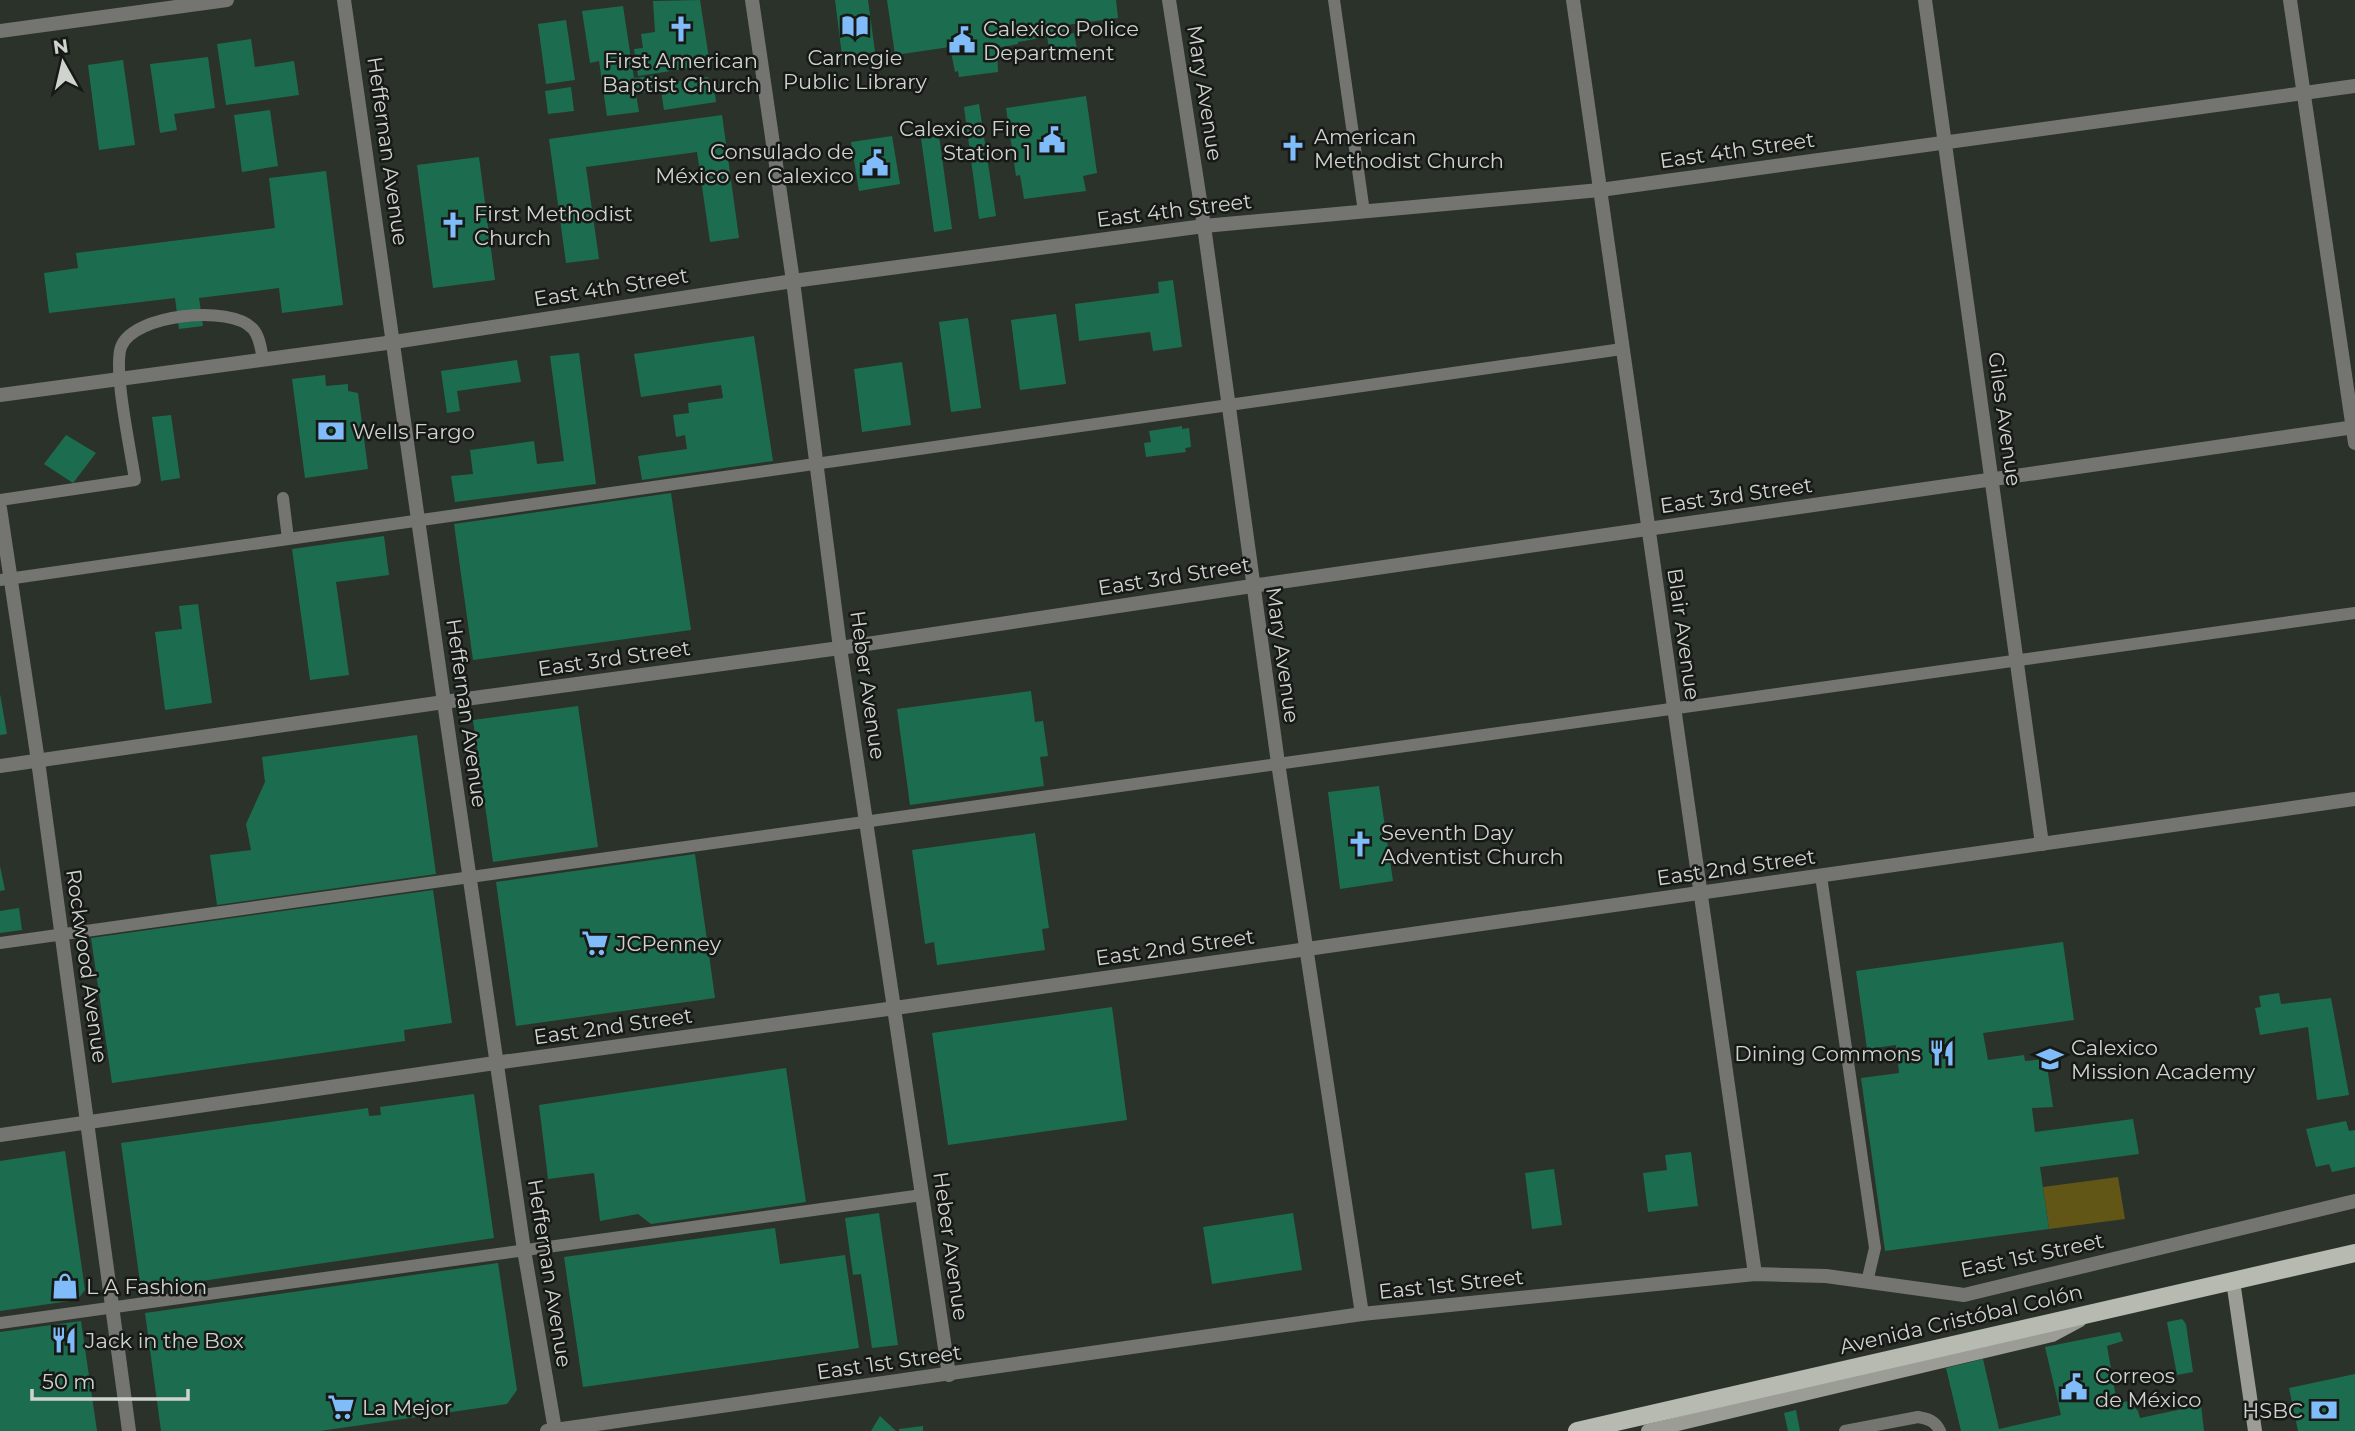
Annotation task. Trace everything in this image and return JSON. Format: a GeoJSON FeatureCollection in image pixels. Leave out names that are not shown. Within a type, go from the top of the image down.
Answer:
{"type":"FeatureCollection","features":[{"type":"Feature","properties":{"kind":"main road","name":"Avenida Cristóbal Colón"},"geometry":{"type":"LineString","coordinates":[[1577,1431],[2355,1253]]}},
{"type":"Feature","properties":{"kind":"main road"},"geometry":{"type":"LineString","coordinates":[[2233,1281],[2255,1431]]}},
{"type":"Feature","properties":{"kind":"main road"},"geometry":{"type":"LineString","coordinates":[[1648,1431],[2052,1335],[2094,1312]]}},
{"type":"Feature","properties":{"kind":"street"},"geometry":{"type":"LineString","coordinates":[[0,31],[227,0]]}},
{"type":"Feature","properties":{"kind":"street","name":"Heffernan Avenue"},"geometry":{"type":"LineString","coordinates":[[344,0],[495,1063],[553,1431]]}},
{"type":"Feature","properties":{"kind":"street","name":"Heber Avenue"},"geometry":{"type":"LineString","coordinates":[[752,0],[793,281],[840,648],[949,1375]]}},
{"type":"Feature","properties":{"kind":"street","name":"Mary Avenue"},"geometry":{"type":"LineString","coordinates":[[1170,0],[1204,226],[1252,586],[1362,1314]]}},
{"type":"Feature","properties":{"kind":"street","name":"Blair Avenue"},"geometry":{"type":"LineString","coordinates":[[1573,0],[1755,1274]]}},
{"type":"Feature","properties":{"kind":"street","name":"Giles Avenue"},"geometry":{"type":"LineString","coordinates":[[1925,0],[2042,844]]}},
{"type":"Feature","properties":{"kind":"street"},"geometry":{"type":"LineString","coordinates":[[2290,0],[2355,443]]}},
{"type":"Feature","properties":{"kind":"street","name":"East 4th Street"},"geometry":{"type":"LineString","coordinates":[[0,395],[394,342],[793,281],[1204,226],[1600,190],[2355,86]]}},
{"type":"Feature","properties":{"kind":"street","name":"East 3rd Street"},"geometry":{"type":"LineString","coordinates":[[0,766],[840,648],[1647,528],[2354,428]]}},
{"type":"Feature","properties":{"kind":"street","name":"Rockwood Avenue"},"geometry":{"type":"LineString","coordinates":[[0,508],[5,579],[38,761],[129,1431]]}},
{"type":"Feature","properties":{"kind":"street","name":"East 2nd Street"},"geometry":{"type":"LineString","coordinates":[[0,1135],[2355,800]]}},
{"type":"Feature","properties":{"kind":"street","name":"East 1st Street"},"geometry":{"type":"LineString","coordinates":[[553,1431],[1362,1314],[1755,1274],[1826,1276],[1964,1295],[2355,1201]]}},
{"type":"Feature","properties":{"kind":"lane"},"geometry":{"type":"LineString","coordinates":[[1334,0],[1364,212]]}},
{"type":"Feature","properties":{"kind":"lane"},"geometry":{"type":"LineString","coordinates":[[0,500],[135,480],[119,379],[119,355],[121,344],[153,322],[173,316],[215,315],[252,328],[259,341],[263,359]]}},
{"type":"Feature","properties":{"kind":"lane"},"geometry":{"type":"LineString","coordinates":[[5,579],[816,465],[1227,403],[1622,349]]}},
{"type":"Feature","properties":{"kind":"lane"},"geometry":{"type":"LineString","coordinates":[[283,498],[288,539]]}},
{"type":"Feature","properties":{"kind":"lane"},"geometry":{"type":"LineString","coordinates":[[0,943],[2355,613]]}},
{"type":"Feature","properties":{"kind":"lane"},"geometry":{"type":"LineString","coordinates":[[1821,876],[1875,1248],[1867,1282]]}},
{"type":"Feature","properties":{"kind":"lane"},"geometry":{"type":"LineString","coordinates":[[0,1323],[922,1195]]}},
{"type":"Feature","properties":{"kind":"lane"},"geometry":{"type":"LineString","coordinates":[[1845,1431],[1919,1417],[1928,1419],[1937,1425],[1940,1431]]}},
{"type":"Feature","properties":{"kind":"shaded area"},"geometry":{"type":"Polygon","coordinates":[[[2118,1177],[2125,1219],[2049,1229],[2043,1187],[2118,1177]]]}},
{"type":"Feature","properties":{"kind":"building"},"geometry":{"type":"Polygon","coordinates":[[[700,0],[710,65],[638,76],[634,49],[643,48],[641,34],[655,32],[653,1],[700,0]]]}},
{"type":"Feature","properties":{"kind":"building","name":"Carnegie Public Library"},"geometry":{"type":"Polygon","coordinates":[[[835,0],[868,0],[875,52],[842,56],[835,0]]]}},
{"type":"Feature","properties":{"kind":"building","name":"Calexico Police Department"},"geometry":{"type":"Polygon","coordinates":[[[887,0],[1116,0],[1118,18],[1066,25],[1067,34],[1074,33],[1077,49],[1050,53],[1047,37],[1018,42],[997,48],[998,72],[959,77],[958,71],[955,72],[950,47],[895,55],[887,0]]]}},
{"type":"Feature","properties":{"kind":"building"},"geometry":{"type":"Polygon","coordinates":[[[623,6],[634,78],[658,75],[660,90],[636,94],[639,112],[607,116],[599,61],[590,63],[582,11],[623,6]]]}},
{"type":"Feature","properties":{"kind":"building"},"geometry":{"type":"Polygon","coordinates":[[[566,20],[575,80],[546,84],[538,24],[566,20]]]}},
{"type":"Feature","properties":{"kind":"building"},"geometry":{"type":"Polygon","coordinates":[[[251,39],[255,67],[294,61],[299,95],[226,105],[217,44],[251,39]]]}},
{"type":"Feature","properties":{"kind":"building"},"geometry":{"type":"Polygon","coordinates":[[[208,57],[215,108],[174,114],[177,130],[160,133],[150,64],[208,57]]]}},
{"type":"Feature","properties":{"kind":"building"},"geometry":{"type":"Polygon","coordinates":[[[123,60],[135,145],[99,150],[88,65],[123,60]]]}},
{"type":"Feature","properties":{"kind":"building"},"geometry":{"type":"Polygon","coordinates":[[[708,77],[710,89],[714,88],[716,102],[664,110],[660,84],[708,77]]]}},
{"type":"Feature","properties":{"kind":"building"},"geometry":{"type":"Polygon","coordinates":[[[571,87],[574,111],[548,114],[545,91],[571,87]]]}},
{"type":"Feature","properties":{"kind":"building","name":"Calexico Fire Station 1"},"geometry":{"type":"Polygon","coordinates":[[[1086,96],[1097,173],[1083,176],[1086,191],[1024,199],[1020,175],[1016,176],[1006,108],[1086,96]]]}},
{"type":"Feature","properties":{"kind":"building"},"geometry":{"type":"Polygon","coordinates":[[[979,104],[996,216],[979,219],[964,107],[979,104]]]}},
{"type":"Feature","properties":{"kind":"building"},"geometry":{"type":"Polygon","coordinates":[[[270,110],[278,166],[242,172],[234,115],[270,110]]]}},
{"type":"Feature","properties":{"kind":"building"},"geometry":{"type":"Polygon","coordinates":[[[722,115],[739,238],[710,242],[697,152],[586,167],[599,259],[566,263],[549,139],[722,115]]]}},
{"type":"Feature","properties":{"kind":"building","name":"Consulado de México en Calexico"},"geometry":{"type":"Polygon","coordinates":[[[892,136],[900,184],[859,191],[851,142],[892,136]]]}},
{"type":"Feature","properties":{"kind":"building"},"geometry":{"type":"Polygon","coordinates":[[[939,136],[952,229],[934,232],[921,138],[939,136]]]}},
{"type":"Feature","properties":{"kind":"building"},"geometry":{"type":"Polygon","coordinates":[[[479,157],[495,280],[433,288],[417,165],[479,157]]]}},
{"type":"Feature","properties":{"kind":"building"},"geometry":{"type":"Polygon","coordinates":[[[326,171],[343,305],[282,313],[279,288],[199,298],[203,326],[179,329],[175,298],[49,313],[44,273],[78,268],[76,253],[275,228],[269,178],[326,171]]]}},
{"type":"Feature","properties":{"kind":"building"},"geometry":{"type":"Polygon","coordinates":[[[1173,280],[1182,347],[1153,351],[1150,332],[1079,341],[1075,304],[1159,293],[1158,282],[1173,280]]]}},
{"type":"Feature","properties":{"kind":"building"},"geometry":{"type":"Polygon","coordinates":[[[1056,314],[1066,384],[1020,390],[1011,320],[1056,314]]]}},
{"type":"Feature","properties":{"kind":"building"},"geometry":{"type":"Polygon","coordinates":[[[968,318],[981,408],[951,412],[939,322],[968,318]]]}},
{"type":"Feature","properties":{"kind":"building"},"geometry":{"type":"Polygon","coordinates":[[[754,336],[773,461],[642,480],[638,456],[687,449],[685,435],[676,437],[673,415],[689,413],[688,403],[723,398],[721,385],[641,397],[634,354],[754,336]]]}},
{"type":"Feature","properties":{"kind":"building"},"geometry":{"type":"Polygon","coordinates":[[[579,353],[596,484],[455,502],[451,476],[473,474],[470,450],[534,441],[537,464],[564,461],[550,356],[579,353]]]}},
{"type":"Feature","properties":{"kind":"building"},"geometry":{"type":"Polygon","coordinates":[[[517,360],[521,382],[457,391],[460,411],[447,413],[441,371],[517,360]]]}},
{"type":"Feature","properties":{"kind":"building"},"geometry":{"type":"Polygon","coordinates":[[[902,362],[911,425],[862,432],[854,369],[902,362]]]}},
{"type":"Feature","properties":{"kind":"building","name":"Wells Fargo"},"geometry":{"type":"Polygon","coordinates":[[[325,375],[326,386],[348,384],[348,391],[358,393],[368,469],[305,478],[292,379],[325,375]]]}},
{"type":"Feature","properties":{"kind":"building"},"geometry":{"type":"Polygon","coordinates":[[[171,415],[180,478],[161,481],[152,417],[171,415]]]}},
{"type":"Feature","properties":{"kind":"building"},"geometry":{"type":"Polygon","coordinates":[[[1182,426],[1182,429],[1189,428],[1191,447],[1185,448],[1186,452],[1146,457],[1144,443],[1151,442],[1149,431],[1182,426]]]}},
{"type":"Feature","properties":{"kind":"building"},"geometry":{"type":"Polygon","coordinates":[[[66,435],[96,453],[73,483],[44,464],[66,435]]]}},
{"type":"Feature","properties":{"kind":"building"},"geometry":{"type":"Polygon","coordinates":[[[671,493],[691,630],[473,660],[454,524],[671,493]]]}},
{"type":"Feature","properties":{"kind":"building"},"geometry":{"type":"Polygon","coordinates":[[[384,536],[389,575],[336,582],[349,675],[310,680],[292,549],[384,536]]]}},
{"type":"Feature","properties":{"kind":"building"},"geometry":{"type":"Polygon","coordinates":[[[198,604],[212,703],[165,710],[155,632],[182,629],[179,606],[198,604]]]}},
{"type":"Feature","properties":{"kind":"building"},"geometry":{"type":"Polygon","coordinates":[[[1031,691],[1035,722],[1043,721],[1048,756],[1040,757],[1044,786],[910,805],[897,709],[1031,691]]]}},
{"type":"Feature","properties":{"kind":"building"},"geometry":{"type":"Polygon","coordinates":[[[0,694],[7,734],[0,735],[0,694]]]}},
{"type":"Feature","properties":{"kind":"building"},"geometry":{"type":"Polygon","coordinates":[[[578,706],[598,847],[493,862],[473,720],[578,706]]]}},
{"type":"Feature","properties":{"kind":"building"},"geometry":{"type":"Polygon","coordinates":[[[417,735],[436,874],[217,905],[210,855],[251,850],[246,824],[265,782],[262,757],[417,735]]]}},
{"type":"Feature","properties":{"kind":"building"},"geometry":{"type":"Polygon","coordinates":[[[1379,786],[1393,881],[1340,889],[1328,792],[1379,786]]]}},
{"type":"Feature","properties":{"kind":"building"},"geometry":{"type":"Polygon","coordinates":[[[1035,833],[1049,928],[1042,929],[1045,950],[937,965],[934,942],[925,944],[912,850],[1035,833]]]}},
{"type":"Feature","properties":{"kind":"building"},"geometry":{"type":"Polygon","coordinates":[[[695,854],[715,998],[516,1026],[496,882],[695,854]]]}},
{"type":"Feature","properties":{"kind":"building"},"geometry":{"type":"Polygon","coordinates":[[[0,866],[5,890],[0,891],[0,866]]]}},
{"type":"Feature","properties":{"kind":"building"},"geometry":{"type":"Polygon","coordinates":[[[433,890],[452,1023],[404,1030],[405,1041],[112,1083],[91,938],[433,890]]]}},
{"type":"Feature","properties":{"kind":"building"},"geometry":{"type":"Polygon","coordinates":[[[19,908],[22,930],[0,933],[0,911],[19,908]]]}},
{"type":"Feature","properties":{"kind":"building"},"geometry":{"type":"Polygon","coordinates":[[[2063,942],[2074,1020],[1983,1033],[1988,1060],[2024,1055],[2025,1061],[2046,1059],[2053,1107],[2032,1108],[2035,1132],[2133,1119],[2139,1154],[2040,1167],[2049,1229],[1885,1251],[1861,1078],[1899,1073],[1896,1045],[1867,1049],[1856,971],[2063,942]]]}},
{"type":"Feature","properties":{"kind":"building"},"geometry":{"type":"Polygon","coordinates":[[[2279,993],[2281,1004],[2331,998],[2349,1095],[2317,1100],[2308,1027],[2260,1035],[2255,1008],[2261,1007],[2259,996],[2279,993]]]}},
{"type":"Feature","properties":{"kind":"building"},"geometry":{"type":"Polygon","coordinates":[[[1112,1007],[1127,1120],[948,1145],[932,1033],[1112,1007]]]}},
{"type":"Feature","properties":{"kind":"building"},"geometry":{"type":"Polygon","coordinates":[[[786,1068],[806,1202],[651,1224],[638,1214],[600,1221],[594,1173],[548,1179],[539,1105],[786,1068]]]}},
{"type":"Feature","properties":{"kind":"building"},"geometry":{"type":"Polygon","coordinates":[[[474,1094],[494,1238],[141,1290],[121,1143],[368,1108],[369,1116],[381,1115],[380,1107],[474,1094]]]}},
{"type":"Feature","properties":{"kind":"building"},"geometry":{"type":"Polygon","coordinates":[[[2346,1121],[2349,1131],[2355,1130],[2355,1167],[2332,1172],[2329,1164],[2316,1167],[2306,1129],[2346,1121]]]}},
{"type":"Feature","properties":{"kind":"building"},"geometry":{"type":"Polygon","coordinates":[[[65,1151],[85,1290],[77,1300],[0,1311],[0,1161],[65,1151]]]}},
{"type":"Feature","properties":{"kind":"building"},"geometry":{"type":"Polygon","coordinates":[[[1691,1152],[1698,1206],[1648,1212],[1643,1173],[1667,1170],[1665,1155],[1691,1152]]]}},
{"type":"Feature","properties":{"kind":"building"},"geometry":{"type":"Polygon","coordinates":[[[1554,1169],[1562,1225],[1532,1229],[1525,1173],[1554,1169]]]}},
{"type":"Feature","properties":{"kind":"building"},"geometry":{"type":"Polygon","coordinates":[[[879,1213],[898,1345],[872,1348],[861,1274],[853,1275],[845,1218],[879,1213]]]}},
{"type":"Feature","properties":{"kind":"building"},"geometry":{"type":"Polygon","coordinates":[[[1293,1213],[1302,1270],[1212,1284],[1203,1227],[1293,1213]]]}},
{"type":"Feature","properties":{"kind":"building"},"geometry":{"type":"Polygon","coordinates":[[[775,1228],[780,1264],[845,1255],[859,1348],[583,1387],[564,1257],[775,1228]]]}},
{"type":"Feature","properties":{"kind":"building"},"geometry":{"type":"Polygon","coordinates":[[[498,1263],[517,1390],[507,1404],[320,1431],[161,1431],[145,1313],[498,1263]]]}},
{"type":"Feature","properties":{"kind":"building"},"geometry":{"type":"Polygon","coordinates":[[[2182,1319],[2186,1324],[2193,1372],[2177,1375],[2167,1322],[2182,1319]]]}},
{"type":"Feature","properties":{"kind":"building"},"geometry":{"type":"Polygon","coordinates":[[[81,1321],[97,1431],[0,1431],[0,1332],[81,1321]]]}},
{"type":"Feature","properties":{"kind":"building","name":"Correos de México"},"geometry":{"type":"Polygon","coordinates":[[[2120,1332],[2123,1341],[2107,1346],[2117,1403],[2129,1401],[2138,1411],[2140,1418],[2201,1405],[2204,1431],[1961,1431],[1946,1368],[1983,1359],[1999,1429],[2061,1415],[2045,1347],[2120,1332]]]}},
{"type":"Feature","properties":{"kind":"building","name":"HSBC"},"geometry":{"type":"Polygon","coordinates":[[[2355,1374],[2355,1431],[2298,1431],[2289,1388],[2355,1374]]]}},
{"type":"Feature","properties":{"kind":"building"},"geometry":{"type":"Polygon","coordinates":[[[1796,1410],[1800,1431],[1788,1431],[1784,1413],[1796,1410]]]}},
{"type":"Feature","properties":{"kind":"building"},"geometry":{"type":"Polygon","coordinates":[[[880,1416],[896,1431],[871,1431],[880,1416]]]}},
{"type":"Feature","properties":{"kind":"building"},"geometry":{"type":"Polygon","coordinates":[[[923,1426],[923,1431],[899,1431],[899,1429],[923,1426]]]}},
{"type":"Feature","properties":{"kind":"place","name":"Carnegie Public Library"},"geometry":{"type":"Point","coordinates":[855,26]}},
{"type":"Feature","properties":{"kind":"place","name":"First American Baptist Church"},"geometry":{"type":"Point","coordinates":[681,29]}},
{"type":"Feature","properties":{"kind":"place","name":"Calexico Police Department"},"geometry":{"type":"Point","coordinates":[962,40]}},
{"type":"Feature","properties":{"kind":"place","name":"Calexico Fire Station 1"},"geometry":{"type":"Point","coordinates":[1052,140]}},
{"type":"Feature","properties":{"kind":"place","name":"American Methodist Church"},"geometry":{"type":"Point","coordinates":[1293,148]}},
{"type":"Feature","properties":{"kind":"place","name":"Consulado de México en Calexico"},"geometry":{"type":"Point","coordinates":[875,163]}},
{"type":"Feature","properties":{"kind":"place","name":"First Methodist Church"},"geometry":{"type":"Point","coordinates":[453,225]}},
{"type":"Feature","properties":{"kind":"place","name":"Wells Fargo"},"geometry":{"type":"Point","coordinates":[331,431]}},
{"type":"Feature","properties":{"kind":"place","name":"Seventh Day Adventist Church"},"geometry":{"type":"Point","coordinates":[1360,844]}},
{"type":"Feature","properties":{"kind":"place","name":"JCPenney"},"geometry":{"type":"Point","coordinates":[595,943]}},
{"type":"Feature","properties":{"kind":"place","name":"Dining Commons"},"geometry":{"type":"Point","coordinates":[1942,1053]}},
{"type":"Feature","properties":{"kind":"place","name":"Calexico Mission Academy"},"geometry":{"type":"Point","coordinates":[2050,1059]}},
{"type":"Feature","properties":{"kind":"place","name":"L A Fashion"},"geometry":{"type":"Point","coordinates":[65,1286]}},
{"type":"Feature","properties":{"kind":"place","name":"Jack in the Box"},"geometry":{"type":"Point","coordinates":[64,1340]}},
{"type":"Feature","properties":{"kind":"place","name":"Correos de México"},"geometry":{"type":"Point","coordinates":[2074,1387]}},
{"type":"Feature","properties":{"kind":"place","name":"La Mejor"},"geometry":{"type":"Point","coordinates":[341,1407]}},
{"type":"Feature","properties":{"kind":"place","name":"HSBC"},"geometry":{"type":"Point","coordinates":[2324,1410]}}]}
